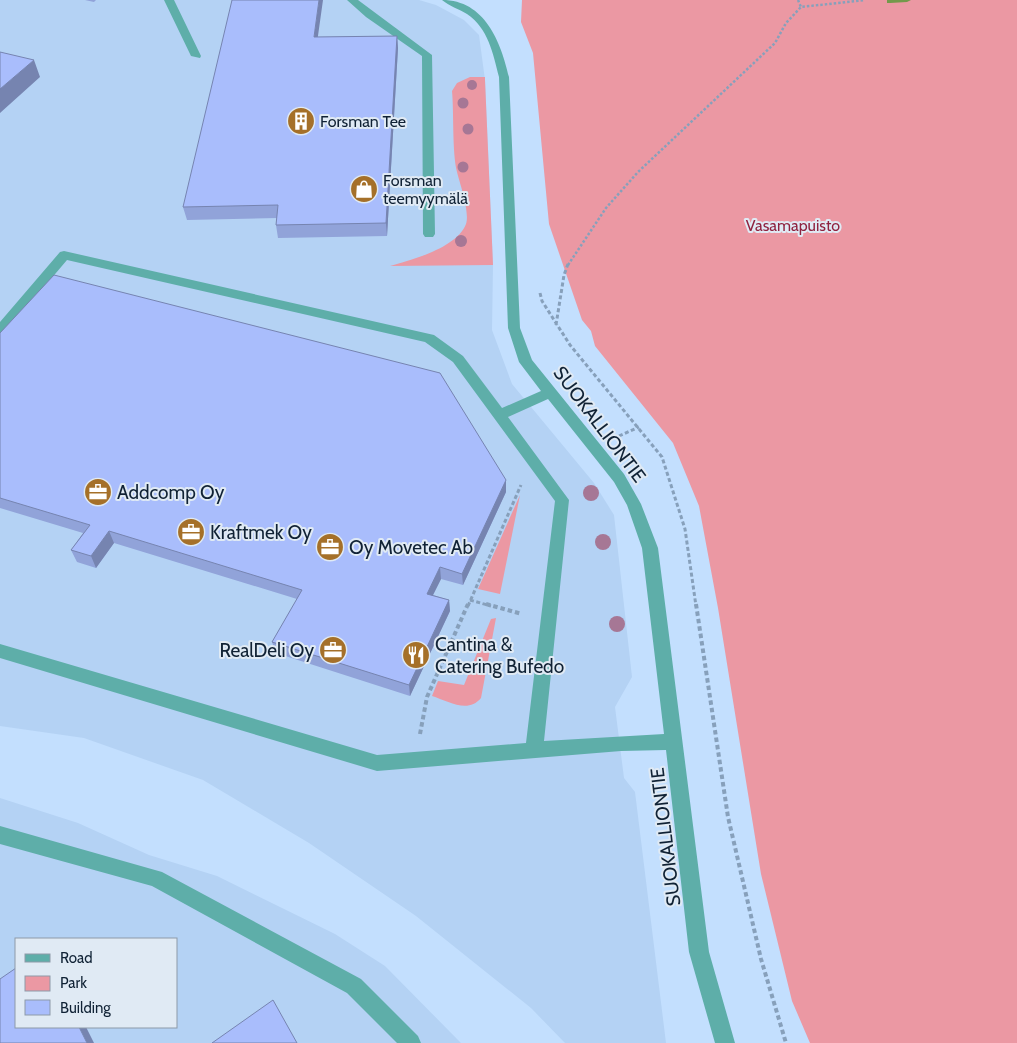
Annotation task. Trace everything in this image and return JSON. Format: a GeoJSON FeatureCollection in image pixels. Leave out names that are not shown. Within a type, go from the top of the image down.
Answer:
{"type":"FeatureCollection","features":[{"type":"Feature","properties":{"kind":"street"},"geometry":{"type":"LineString","coordinates":[[169,0],[196,56]]}},
{"type":"Feature","properties":{"kind":"street"},"geometry":{"type":"LineString","coordinates":[[352,0],[369,15],[427,55],[429,234]]}},
{"type":"Feature","properties":{"kind":"street","name":"SUOKALLIONTIE"},"geometry":{"type":"LineString","coordinates":[[447,0],[457,4],[488,27],[497,47],[504,77],[514,328],[526,362],[619,478],[634,504],[650,548],[699,952],[717,1019],[726,1043]]}},
{"type":"Feature","properties":{"kind":"street"},"geometry":{"type":"LineString","coordinates":[[0,330],[64,254],[429,338],[458,359],[562,500],[534,750]]}},
{"type":"Feature","properties":{"kind":"street"},"geometry":{"type":"LineString","coordinates":[[499,415],[551,392]]}},
{"type":"Feature","properties":{"kind":"street"},"geometry":{"type":"LineString","coordinates":[[0,652],[377,763],[621,743],[674,742]]}},
{"type":"Feature","properties":{"kind":"street"},"geometry":{"type":"LineString","coordinates":[[0,835],[155,878],[354,986],[410,1043]]}},
{"type":"Feature","properties":{"kind":"path"},"geometry":{"type":"LineString","coordinates":[[798,0],[801,7]]}},
{"type":"Feature","properties":{"kind":"path"},"geometry":{"type":"LineString","coordinates":[[786,1043],[761,959],[728,816],[685,529],[662,457],[556,326],[564,275],[570,260],[606,208],[638,172],[775,43],[786,23],[801,7],[865,0]]}},
{"type":"Feature","properties":{"kind":"path"},"geometry":{"type":"LineString","coordinates":[[613,439],[638,427]]}},
{"type":"Feature","properties":{"kind":"path"},"geometry":{"type":"LineString","coordinates":[[416,760],[427,697],[523,480]]}},
{"type":"Feature","properties":{"kind":"path"},"geometry":{"type":"LineString","coordinates":[[470,600],[495,608]]}},
{"type":"Feature","properties":{"kind":"shaded area"},"geometry":{"type":"Polygon","coordinates":[[[0,0],[419,0],[436,5],[464,20],[479,35],[485,80],[493,265],[492,330],[512,384],[594,483],[614,515],[632,677],[615,707],[624,778],[635,792],[666,1043],[565,1043],[531,1008],[416,916],[309,843],[203,780],[84,738],[0,726],[0,0]]]}},
{"type":"Feature","properties":{"kind":"shaded area"},"geometry":{"type":"Polygon","coordinates":[[[0,798],[78,823],[149,855],[217,876],[335,934],[385,966],[461,1043],[0,1043],[0,798]]]}},
{"type":"Feature","properties":{"kind":"green space","name":"Vasamapuisto"},"geometry":{"type":"Polygon","coordinates":[[[522,0],[1017,0],[1017,1043],[810,1043],[792,1001],[761,874],[718,608],[699,506],[673,443],[595,346],[591,331],[582,320],[549,224],[533,53],[521,22],[522,0]]]}},
{"type":"Feature","properties":{"kind":"green space"},"geometry":{"type":"Polygon","coordinates":[[[470,77],[485,77],[493,265],[390,266],[433,252],[444,246],[461,232],[466,224],[466,205],[454,154],[452,91],[457,83],[470,77]]]}},
{"type":"Feature","properties":{"kind":"green space"},"geometry":{"type":"Polygon","coordinates":[[[520,495],[500,594],[478,589],[520,495]]]}},
{"type":"Feature","properties":{"kind":"green space"},"geometry":{"type":"Polygon","coordinates":[[[496,618],[481,698],[476,703],[464,706],[432,696],[438,681],[464,685],[491,619],[496,618]]]}},
{"type":"Feature","properties":{"kind":"building","name":"Forsman Tee"},"geometry":{"type":"Polygon","coordinates":[[[232,0],[319,0],[314,37],[397,36],[386,223],[276,225],[278,205],[183,207],[232,0]]]}},
{"type":"Feature","properties":{"kind":"building"},"geometry":{"type":"Polygon","coordinates":[[[0,52],[34,60],[0,89],[0,52]]]}},
{"type":"Feature","properties":{"kind":"building"},"geometry":{"type":"Polygon","coordinates":[[[54,275],[440,373],[506,480],[462,574],[440,567],[427,594],[449,600],[409,685],[272,642],[302,590],[109,531],[91,556],[71,550],[90,525],[0,498],[0,333],[54,275]]]}},
{"type":"Feature","properties":{"kind":"building"},"geometry":{"type":"Polygon","coordinates":[[[15,969],[15,1028],[80,1028],[87,1043],[0,1043],[0,979],[15,969]]]}},
{"type":"Feature","properties":{"kind":"building"},"geometry":{"type":"Polygon","coordinates":[[[273,1000],[297,1043],[212,1043],[273,1000]]]}},
{"type":"Feature","properties":{"kind":"waterway"},"geometry":{"type":"LineString","coordinates":[[890,1],[907,0]]}},
{"type":"Feature","properties":{"kind":"place","name":"Forsman Tee"},"geometry":{"type":"Point","coordinates":[301,121]}},
{"type":"Feature","properties":{"kind":"place","name":"Forsman teemyymälä"},"geometry":{"type":"Point","coordinates":[364,189]}},
{"type":"Feature","properties":{"kind":"place","name":"Addcomp Oy"},"geometry":{"type":"Point","coordinates":[98,492]}},
{"type":"Feature","properties":{"kind":"place","name":"Kraftmek Oy"},"geometry":{"type":"Point","coordinates":[191,532]}},
{"type":"Feature","properties":{"kind":"place","name":"Oy Movetec Ab"},"geometry":{"type":"Point","coordinates":[330,547]}},
{"type":"Feature","properties":{"kind":"place","name":"RealDeli Oy"},"geometry":{"type":"Point","coordinates":[333,650]}},
{"type":"Feature","properties":{"kind":"place","name":"Cantina & Catering Bufedo"},"geometry":{"type":"Point","coordinates":[416,655]}}]}
